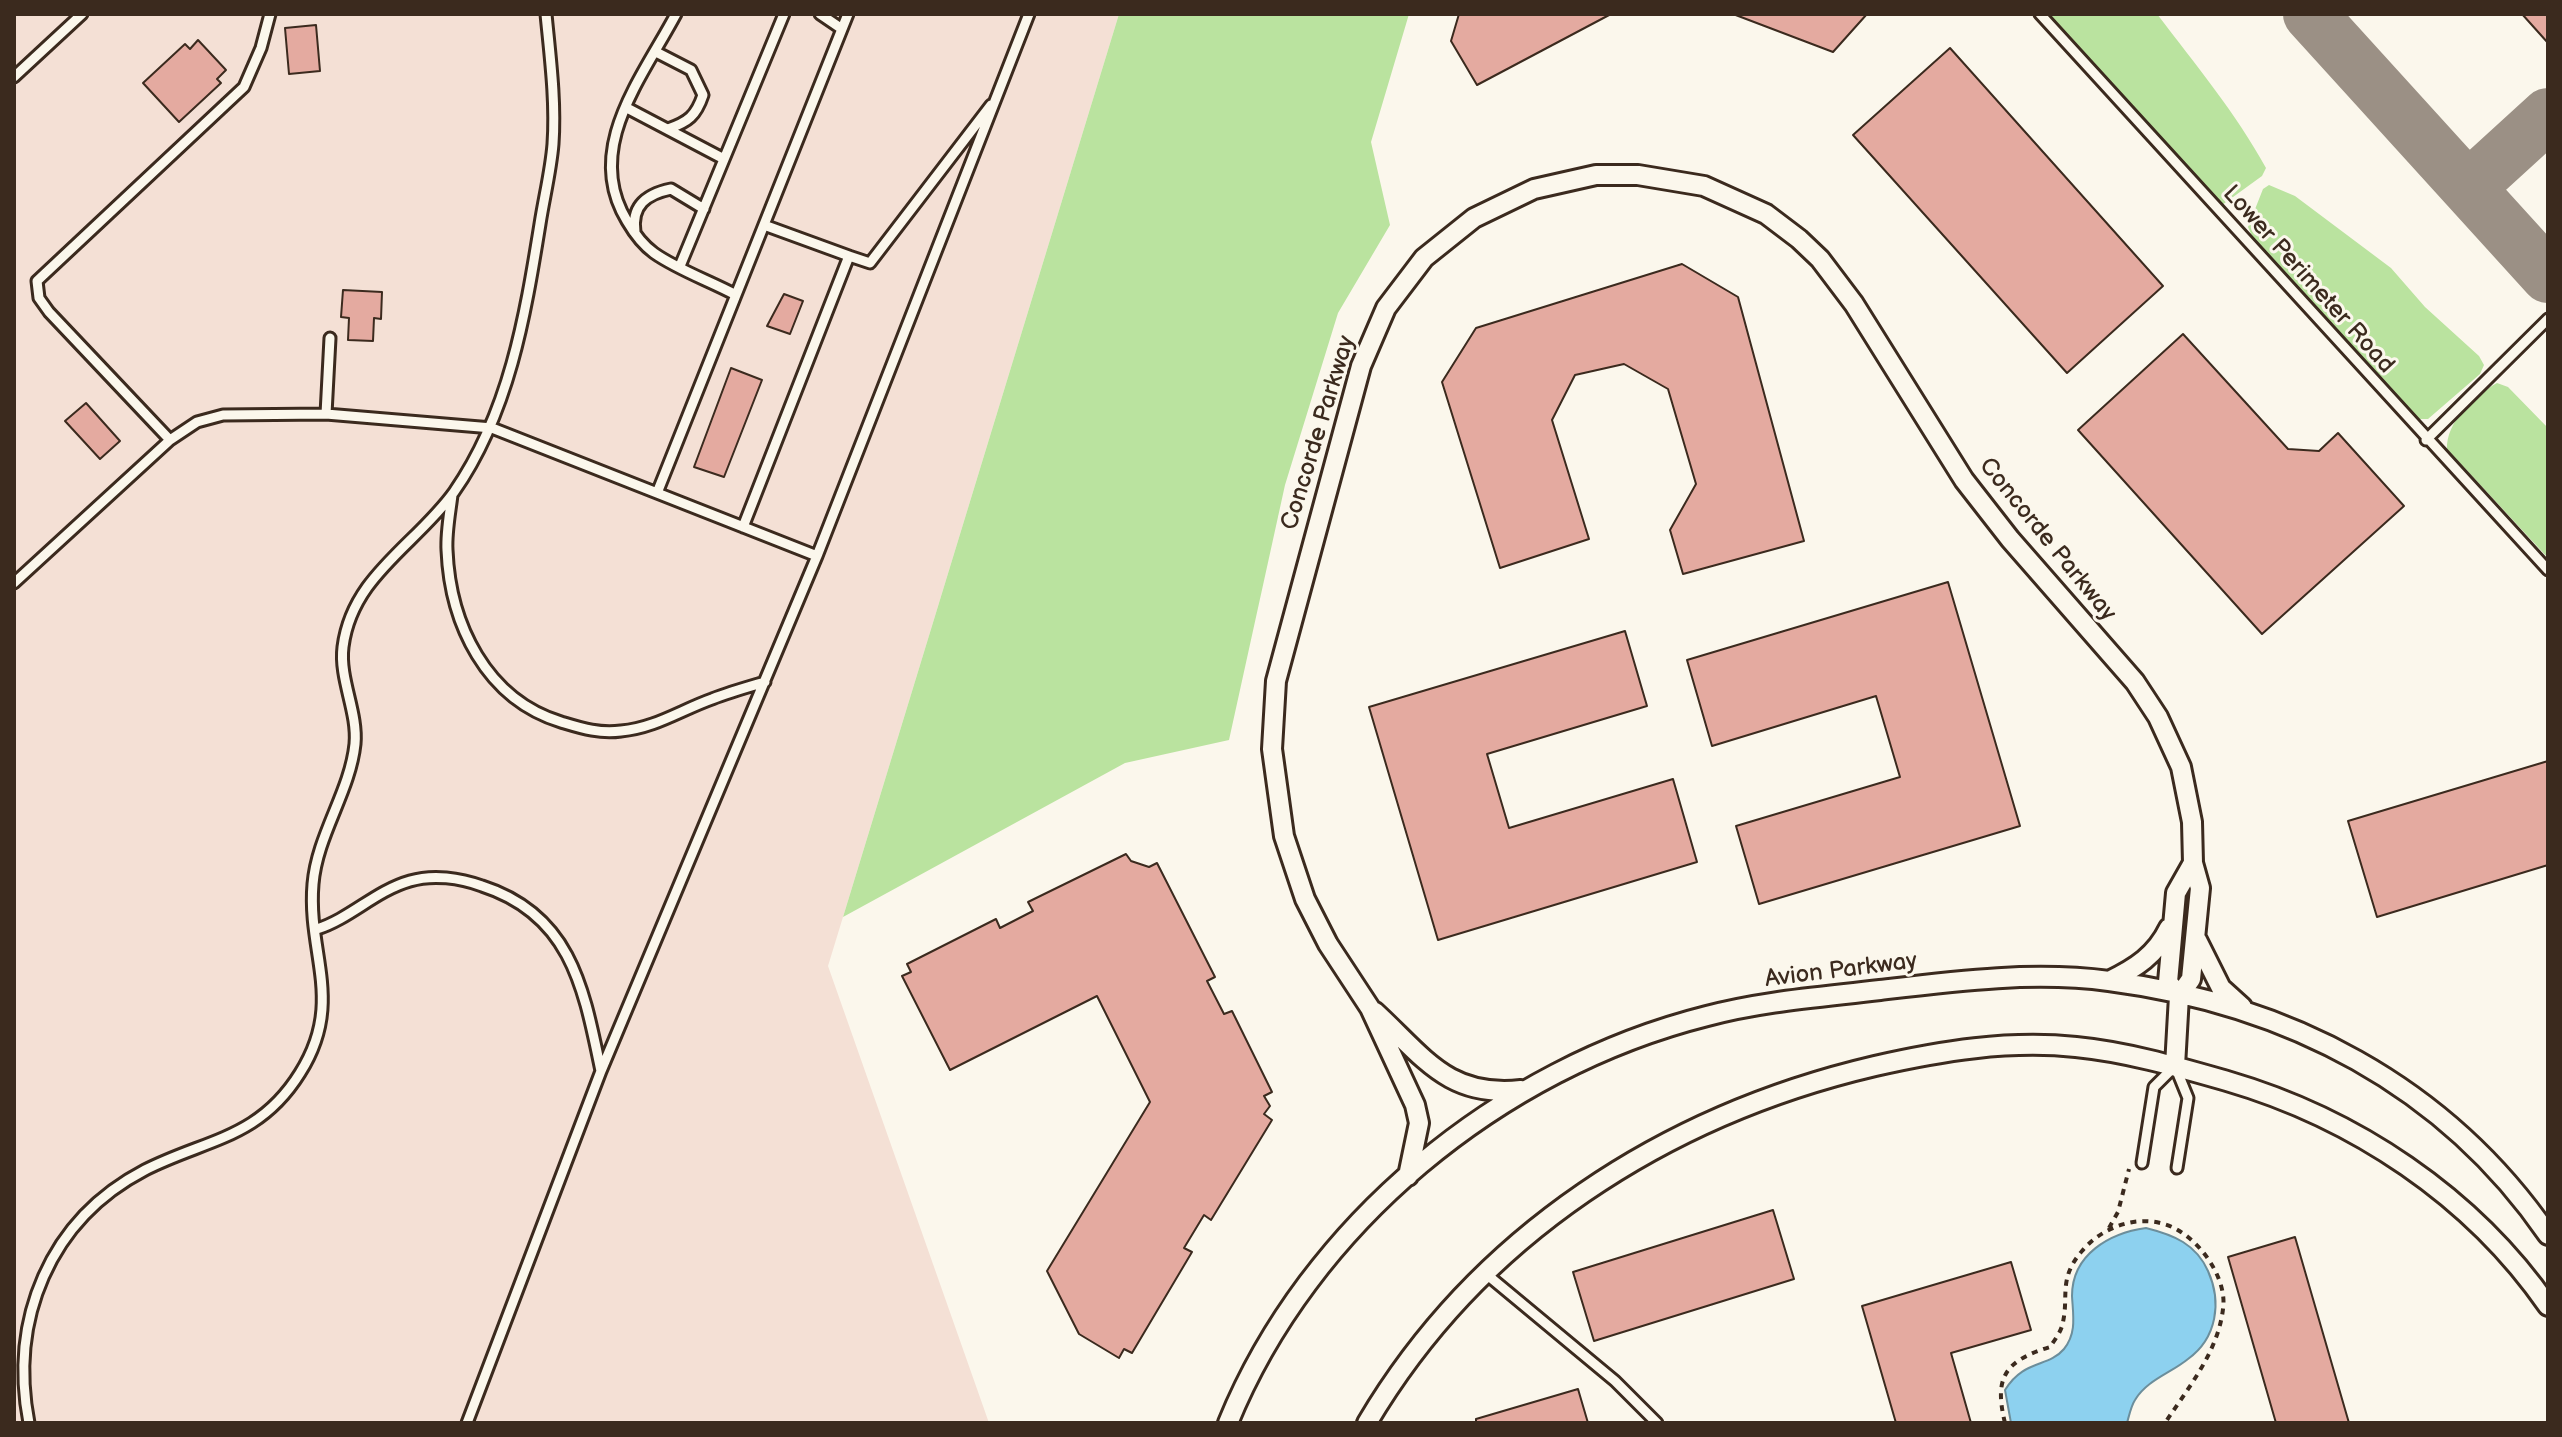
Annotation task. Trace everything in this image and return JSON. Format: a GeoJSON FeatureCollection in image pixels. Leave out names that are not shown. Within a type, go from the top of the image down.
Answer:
{"type":"FeatureCollection","features":[{"type":"Feature","properties":{"kind":"street","name":"Concorde Parkway"},"geometry":{"type":"LineString","coordinates":[[1408,1176],[1419,1123],[1415,1105],[1370,1008],[1328,944],[1305,899],[1284,836],[1274,774],[1272,717],[1276,681],[1291,614],[1361,366],[1386,308],[1424,258],[1474,218],[1534,189],[1571,179],[1638,175],[1704,186],[1766,214],[1820,259],[1854,304],[1964,480],[2010,539],[2135,682],[2177,754],[2185,781],[2192,822],[2193,863],[2200,888],[2191,979],[2179,996],[2175,1066]]}},
{"type":"Feature","properties":{"kind":"street","name":"Concorde Parkway"},"geometry":{"type":"LineString","coordinates":[[2179,996],[2168,982],[2176,893],[2193,863]]}},
{"type":"Feature","properties":{"kind":"street"},"geometry":{"type":"LineString","coordinates":[[2109,981],[2138,967],[2160,946],[2174,918]]}},
{"type":"Feature","properties":{"kind":"street"},"geometry":{"type":"LineString","coordinates":[[2194,933],[2221,988],[2250,1014]]}},
{"type":"Feature","properties":{"kind":"street","name":"Avion Parkway"},"geometry":{"type":"LineString","coordinates":[[1228,1423],[1278,1328],[1313,1278],[1408,1176],[1465,1129],[1526,1089],[1607,1049],[1708,1015],[1767,1004],[1969,979],[2109,981],[2250,1014],[2364,1062],[2411,1092],[2460,1131],[2509,1183],[2548,1235]]}},
{"type":"Feature","properties":{"kind":"street","name":"Concorde Parkway"},"geometry":{"type":"LineString","coordinates":[[1370,1008],[1441,1072],[1466,1088],[1491,1093],[1526,1089]]}},
{"type":"Feature","properties":{"kind":"street"},"geometry":{"type":"LineString","coordinates":[[1367,1423],[1408,1361],[1485,1273],[1562,1207],[1621,1166],[1685,1132],[1777,1093],[1941,1051],[1982,1047],[2076,1047],[2175,1066],[2273,1094],[2381,1149],[2425,1179],[2497,1242],[2548,1306]]}},
{"type":"Feature","properties":{"kind":"lane"},"geometry":{"type":"LineString","coordinates":[[14,77],[82,14]]}},
{"type":"Feature","properties":{"kind":"lane"},"geometry":{"type":"LineString","coordinates":[[170,440],[49,312],[39,298],[37,281],[244,87],[261,48],[270,14]]}},
{"type":"Feature","properties":{"kind":"lane"},"geometry":{"type":"LineString","coordinates":[[29,1423],[23,1387],[26,1319],[55,1252],[78,1221],[109,1194],[146,1170],[217,1143],[248,1126],[279,1102],[301,1072],[321,1029],[323,981],[313,889],[316,860],[355,743],[342,651],[350,616],[370,580],[452,495],[492,428],[529,292],[553,142],[546,14]]}},
{"type":"Feature","properties":{"kind":"lane"},"geometry":{"type":"LineString","coordinates":[[676,14],[614,134],[608,163],[611,188],[635,235],[654,253],[736,295]]}},
{"type":"Feature","properties":{"kind":"lane"},"geometry":{"type":"LineString","coordinates":[[680,266],[784,14]]}},
{"type":"Feature","properties":{"kind":"lane"},"geometry":{"type":"LineString","coordinates":[[820,14],[842,29]]}},
{"type":"Feature","properties":{"kind":"lane"},"geometry":{"type":"LineString","coordinates":[[657,493],[848,14]]}},
{"type":"Feature","properties":{"kind":"lane"},"geometry":{"type":"LineString","coordinates":[[467,1423],[601,1071],[817,556],[1029,14]]}},
{"type":"Feature","properties":{"kind":"lane","name":"Lower Perimeter Road"},"geometry":{"type":"LineString","coordinates":[[2040,14],[2548,570]]}},
{"type":"Feature","properties":{"kind":"lane"},"geometry":{"type":"LineString","coordinates":[[656,52],[691,70],[703,95],[698,111],[688,122],[668,129]]}},
{"type":"Feature","properties":{"kind":"lane"},"geometry":{"type":"LineString","coordinates":[[764,225],[870,263],[997,97]]}},
{"type":"Feature","properties":{"kind":"lane"},"geometry":{"type":"LineString","coordinates":[[627,108],[724,159]]}},
{"type":"Feature","properties":{"kind":"lane"},"geometry":{"type":"LineString","coordinates":[[635,235],[633,216],[640,203],[654,192],[671,189],[704,209]]}},
{"type":"Feature","properties":{"kind":"lane"},"geometry":{"type":"LineString","coordinates":[[743,527],[849,256]]}},
{"type":"Feature","properties":{"kind":"lane"},"geometry":{"type":"LineString","coordinates":[[2426,440],[2548,319]]}},
{"type":"Feature","properties":{"kind":"lane"},"geometry":{"type":"LineString","coordinates":[[326,414],[330,338]]}},
{"type":"Feature","properties":{"kind":"lane"},"geometry":{"type":"LineString","coordinates":[[14,583],[170,440],[197,422],[223,415],[326,414],[492,428],[817,556]]}},
{"type":"Feature","properties":{"kind":"lane"},"geometry":{"type":"LineString","coordinates":[[452,495],[447,548],[452,591],[462,626],[493,679],[538,715],[592,731],[620,732],[657,724],[711,699],[765,682]]}},
{"type":"Feature","properties":{"kind":"lane"},"geometry":{"type":"LineString","coordinates":[[317,929],[341,921],[386,890],[412,880],[440,877],[500,891],[529,908],[572,959],[585,995],[601,1071]]}},
{"type":"Feature","properties":{"kind":"lane"},"geometry":{"type":"LineString","coordinates":[[2142,1163],[2154,1087],[2175,1066],[2188,1098],[2177,1168]]}},
{"type":"Feature","properties":{"kind":"lane"},"geometry":{"type":"LineString","coordinates":[[1485,1273],[1615,1381],[1657,1423]]}},
{"type":"Feature","properties":{"kind":"path"},"geometry":{"type":"LineString","coordinates":[[2107,1230],[2118,1212],[2130,1164]]}},
{"type":"Feature","properties":{"kind":"path"},"geometry":{"type":"LineString","coordinates":[[2005,1423],[1998,1394],[2004,1372],[2032,1353],[2050,1347],[2062,1326],[2063,1292],[2071,1266],[2083,1249],[2107,1230],[2129,1222],[2165,1224],[2188,1238],[2218,1275],[2224,1308],[2210,1352],[2165,1423]]}},
{"type":"Feature","properties":{"kind":"shaded area"},"geometry":{"type":"Polygon","coordinates":[[[14,14],[1119,14],[828,966],[989,1423],[14,1423],[14,14]]]}},
{"type":"Feature","properties":{"kind":"green space"},"geometry":{"type":"Polygon","coordinates":[[[1119,14],[1409,14],[1371,142],[1390,225],[1338,313],[1285,485],[1229,740],[1125,763],[843,917],[1119,14]]]}},
{"type":"Feature","properties":{"kind":"green space"},"geometry":{"type":"Polygon","coordinates":[[[2049,14],[2157,14],[2242,128],[2266,168],[2262,176],[2222,205],[2049,14]]]}},
{"type":"Feature","properties":{"kind":"green space"},"geometry":{"type":"Polygon","coordinates":[[[2269,185],[2295,196],[2391,268],[2425,307],[2479,356],[2484,365],[2480,374],[2428,419],[2416,419],[2252,236],[2248,227],[2263,189],[2269,185]]]}},
{"type":"Feature","properties":{"kind":"green space"},"geometry":{"type":"Polygon","coordinates":[[[2497,383],[2508,387],[2548,428],[2548,558],[2447,449],[2456,420],[2479,395],[2497,383]]]}},
{"type":"Feature","properties":{"kind":"water"},"geometry":{"type":"Polygon","coordinates":[[[2146,1228],[2183,1242],[2197,1254],[2208,1271],[2215,1307],[2211,1330],[2205,1341],[2188,1359],[2140,1393],[2132,1405],[2127,1423],[2011,1423],[2005,1390],[2020,1373],[2058,1355],[2071,1337],[2072,1296],[2078,1268],[2086,1257],[2107,1241],[2146,1228]]]}},
{"type":"Feature","properties":{"kind":"building"},"geometry":{"type":"Polygon","coordinates":[[[1459,14],[1611,14],[1477,85],[1451,41],[1459,14]]]}},
{"type":"Feature","properties":{"kind":"building"},"geometry":{"type":"Polygon","coordinates":[[[1733,14],[1867,14],[1833,52],[1733,14]]]}},
{"type":"Feature","properties":{"kind":"building"},"geometry":{"type":"Polygon","coordinates":[[[2522,14],[2548,14],[2548,43],[2522,14]]]}},
{"type":"Feature","properties":{"kind":"building"},"geometry":{"type":"Polygon","coordinates":[[[316,25],[320,71],[289,74],[285,28],[316,25]]]}},
{"type":"Feature","properties":{"kind":"building"},"geometry":{"type":"Polygon","coordinates":[[[198,40],[226,70],[217,79],[221,83],[179,122],[143,83],[185,44],[190,49],[198,40]]]}},
{"type":"Feature","properties":{"kind":"building"},"geometry":{"type":"Polygon","coordinates":[[[1950,48],[2163,286],[2067,373],[1853,135],[1950,48]]]}},
{"type":"Feature","properties":{"kind":"building"},"geometry":{"type":"Polygon","coordinates":[[[1682,264],[1738,297],[1804,541],[1683,574],[1670,530],[1696,484],[1668,389],[1624,364],[1575,375],[1552,420],[1589,539],[1500,568],[1442,382],[1476,328],[1682,264]]]}},
{"type":"Feature","properties":{"kind":"building"},"geometry":{"type":"Polygon","coordinates":[[[343,290],[382,292],[381,319],[374,318],[373,341],[348,340],[349,318],[341,317],[343,290]]]}},
{"type":"Feature","properties":{"kind":"building"},"geometry":{"type":"Polygon","coordinates":[[[784,294],[803,301],[790,334],[767,326],[784,294]]]}},
{"type":"Feature","properties":{"kind":"building"},"geometry":{"type":"Polygon","coordinates":[[[2183,334],[2288,449],[2319,451],[2338,433],[2404,506],[2262,634],[2078,430],[2183,334]]]}},
{"type":"Feature","properties":{"kind":"building"},"geometry":{"type":"Polygon","coordinates":[[[731,368],[762,380],[724,477],[694,467],[731,368]]]}},
{"type":"Feature","properties":{"kind":"building"},"geometry":{"type":"Polygon","coordinates":[[[86,403],[120,441],[100,459],[65,421],[86,403]]]}},
{"type":"Feature","properties":{"kind":"building"},"geometry":{"type":"Polygon","coordinates":[[[1948,582],[2020,826],[1759,904],[1736,826],[1900,777],[1876,696],[1712,746],[1687,660],[1948,582]]]}},
{"type":"Feature","properties":{"kind":"building"},"geometry":{"type":"Polygon","coordinates":[[[1625,631],[1647,706],[1487,754],[1509,828],[1673,779],[1697,862],[1438,940],[1369,707],[1625,631]]]}},
{"type":"Feature","properties":{"kind":"building"},"geometry":{"type":"Polygon","coordinates":[[[2548,761],[2548,865],[2377,917],[2348,821],[2548,761]]]}},
{"type":"Feature","properties":{"kind":"building"},"geometry":{"type":"Polygon","coordinates":[[[1126,854],[1131,861],[1149,867],[1157,863],[1215,977],[1207,981],[1224,1014],[1232,1011],[1272,1092],[1264,1096],[1270,1106],[1264,1114],[1272,1120],[1211,1220],[1204,1215],[1184,1248],[1192,1252],[1132,1353],[1124,1349],[1119,1358],[1079,1334],[1047,1271],[1150,1102],[1097,996],[950,1070],[902,976],[911,972],[907,964],[996,919],[1000,928],[1033,911],[1028,902],[1126,854]]]}},
{"type":"Feature","properties":{"kind":"building"},"geometry":{"type":"Polygon","coordinates":[[[1773,1210],[1794,1279],[1594,1341],[1573,1272],[1773,1210]]]}},
{"type":"Feature","properties":{"kind":"building"},"geometry":{"type":"Polygon","coordinates":[[[2295,1237],[2349,1423],[2276,1423],[2228,1257],[2295,1237]]]}},
{"type":"Feature","properties":{"kind":"building"},"geometry":{"type":"Polygon","coordinates":[[[2011,1262],[2031,1330],[1951,1353],[1971,1423],[1896,1423],[1862,1306],[2011,1262]]]}},
{"type":"Feature","properties":{"kind":"building"},"geometry":{"type":"Polygon","coordinates":[[[1578,1389],[1588,1423],[1476,1423],[1476,1419],[1578,1389]]]}},
{"type":"Feature","properties":{"kind":"taxiway"},"geometry":{"type":"LineString","coordinates":[[2310,14],[2548,276]]}},
{"type":"Feature","properties":{"kind":"taxiway"},"geometry":{"type":"LineString","coordinates":[[2468,188],[2548,115]]}}]}
